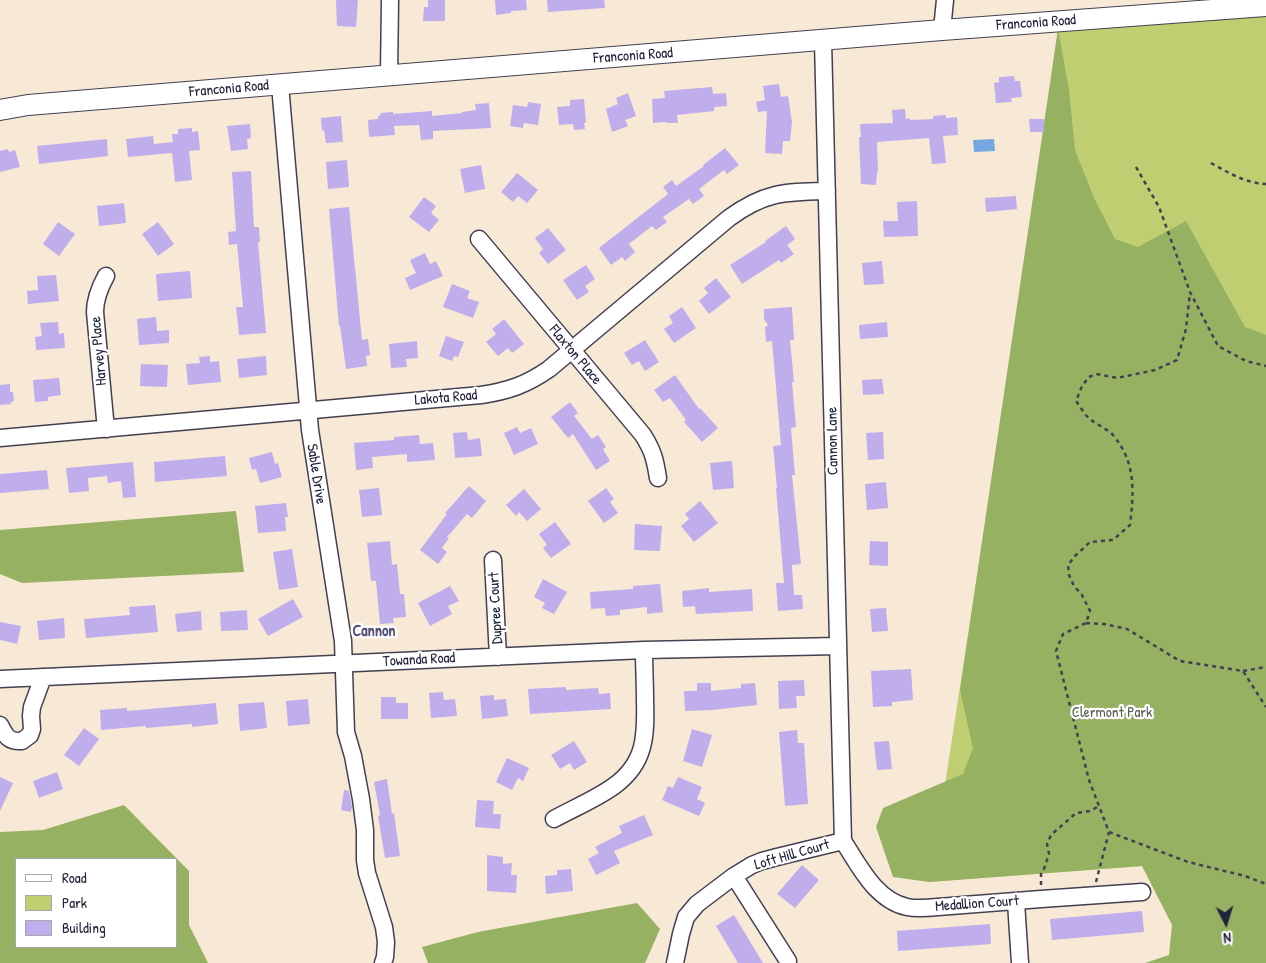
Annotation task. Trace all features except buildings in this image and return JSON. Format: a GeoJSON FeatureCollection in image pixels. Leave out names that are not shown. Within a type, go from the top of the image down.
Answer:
{"type":"FeatureCollection","features":[{"type":"Feature","properties":{"kind":"main road","name":"Franconia Road"},"geometry":{"type":"LineString","coordinates":[[0,110],[28,105],[942,30],[1266,6]]}},
{"type":"Feature","properties":{"kind":"street"},"geometry":{"type":"LineString","coordinates":[[389,76],[390,0]]}},
{"type":"Feature","properties":{"kind":"street"},"geometry":{"type":"LineString","coordinates":[[942,30],[945,0]]}},
{"type":"Feature","properties":{"kind":"street","name":"Cannon Lane"},"geometry":{"type":"LineString","coordinates":[[822,41],[843,841]]}},
{"type":"Feature","properties":{"kind":"street","name":"Sable Drive"},"geometry":{"type":"LineString","coordinates":[[280,85],[308,411],[343,641],[346,732],[362,799],[367,873],[384,927],[386,942],[383,963]]}},
{"type":"Feature","properties":{"kind":"street","name":"Lakota Road"},"geometry":{"type":"LineString","coordinates":[[0,438],[481,395],[513,389],[549,370],[742,209],[759,200],[780,194],[826,192]]}},
{"type":"Feature","properties":{"kind":"street","name":"Flaxton Place"},"geometry":{"type":"LineString","coordinates":[[479,239],[643,435],[655,457],[658,478]]}},
{"type":"Feature","properties":{"kind":"street","name":"Harvey Place"},"geometry":{"type":"LineString","coordinates":[[106,276],[100,286],[95,312],[107,428]]}},
{"type":"Feature","properties":{"kind":"street","name":"Dupree Court"},"geometry":{"type":"LineString","coordinates":[[493,560],[498,657]]}},
{"type":"Feature","properties":{"kind":"street","name":"Towanda Road"},"geometry":{"type":"LineString","coordinates":[[0,680],[644,650],[838,646]]}},
{"type":"Feature","properties":{"kind":"street"},"geometry":{"type":"LineString","coordinates":[[554,819],[614,786],[636,762],[644,740],[646,726],[644,650]]}},
{"type":"Feature","properties":{"kind":"street"},"geometry":{"type":"LineString","coordinates":[[0,725],[6,736],[11,740],[22,741],[30,735],[32,729],[32,708],[43,678]]}},
{"type":"Feature","properties":{"kind":"street","name":"Loft Hill Court"},"geometry":{"type":"LineString","coordinates":[[675,963],[686,916],[697,904],[734,876],[752,865],[777,856],[843,841]]}},
{"type":"Feature","properties":{"kind":"street","name":"Medallion Court"},"geometry":{"type":"LineString","coordinates":[[843,841],[869,880],[882,894],[892,901],[907,907],[922,908],[1142,892]]}},
{"type":"Feature","properties":{"kind":"street"},"geometry":{"type":"LineString","coordinates":[[734,876],[788,961]]}},
{"type":"Feature","properties":{"kind":"street"},"geometry":{"type":"LineString","coordinates":[[1016,902],[1020,963]]}},
{"type":"Feature","properties":{"kind":"path"},"geometry":{"type":"LineString","coordinates":[[1212,163],[1231,175],[1257,184],[1266,184]]}},
{"type":"Feature","properties":{"kind":"path"},"geometry":{"type":"LineString","coordinates":[[1136,167],[1159,207],[1190,292],[1218,346],[1246,361],[1266,366]]}},
{"type":"Feature","properties":{"kind":"path"},"geometry":{"type":"LineString","coordinates":[[1086,623],[1090,611],[1082,595],[1074,586],[1069,575],[1068,566],[1075,556],[1090,542],[1113,540],[1130,525],[1133,502],[1131,468],[1122,449],[1112,434],[1085,415],[1076,401],[1082,386],[1089,376],[1096,374],[1117,378],[1155,370],[1177,360],[1186,329],[1190,292]]}},
{"type":"Feature","properties":{"kind":"path"},"geometry":{"type":"LineString","coordinates":[[1092,896],[1109,832],[1089,780],[1056,650],[1063,634],[1086,623],[1104,624],[1127,629],[1180,660],[1243,670],[1266,667]]}},
{"type":"Feature","properties":{"kind":"path"},"geometry":{"type":"LineString","coordinates":[[1243,670],[1266,707]]}},
{"type":"Feature","properties":{"kind":"path"},"geometry":{"type":"LineString","coordinates":[[1041,899],[1041,874],[1050,854],[1047,844],[1051,835],[1076,813],[1090,811],[1099,806]]}},
{"type":"Feature","properties":{"kind":"path"},"geometry":{"type":"LineString","coordinates":[[1109,832],[1188,862],[1245,876],[1266,884]]}},
{"type":"Feature","properties":{"kind":"green space","name":"Clermont Park"},"geometry":{"type":"Polygon","coordinates":[[[1266,12],[1266,963],[1142,866],[929,882],[1037,184],[1058,29],[1266,12]]]}},
{"type":"Feature","properties":{"kind":"green space","name":"Clermont Park"},"geometry":{"type":"Polygon","coordinates":[[[1058,29],[1069,90],[1075,150],[1094,198],[1115,239],[1138,247],[1186,221],[1245,327],[1266,335],[1266,963],[1145,963],[1169,955],[1172,925],[1142,866],[929,882],[893,877],[876,827],[883,808],[963,774],[973,748],[960,690],[1058,29]]]}},
{"type":"Feature","properties":{"kind":"green space"},"geometry":{"type":"Polygon","coordinates":[[[236,511],[244,572],[22,583],[0,574],[0,530],[236,511]]]}},
{"type":"Feature","properties":{"kind":"green space"},"geometry":{"type":"Polygon","coordinates":[[[124,805],[176,858],[15,858],[15,948],[178,948],[178,860],[189,871],[189,925],[208,963],[0,963],[0,832],[43,830],[124,805]]]}},
{"type":"Feature","properties":{"kind":"green space"},"geometry":{"type":"Polygon","coordinates":[[[637,903],[660,929],[645,963],[428,963],[422,947],[478,932],[637,903]]]}},
{"type":"Feature","properties":{"kind":"water"},"geometry":{"type":"Polygon","coordinates":[[[994,139],[995,151],[974,152],[973,140],[994,139]]]}},
{"type":"Feature","properties":{"kind":"district","name":"Cannon"},"geometry":{"type":"Point","coordinates":[374,632]}}]}
